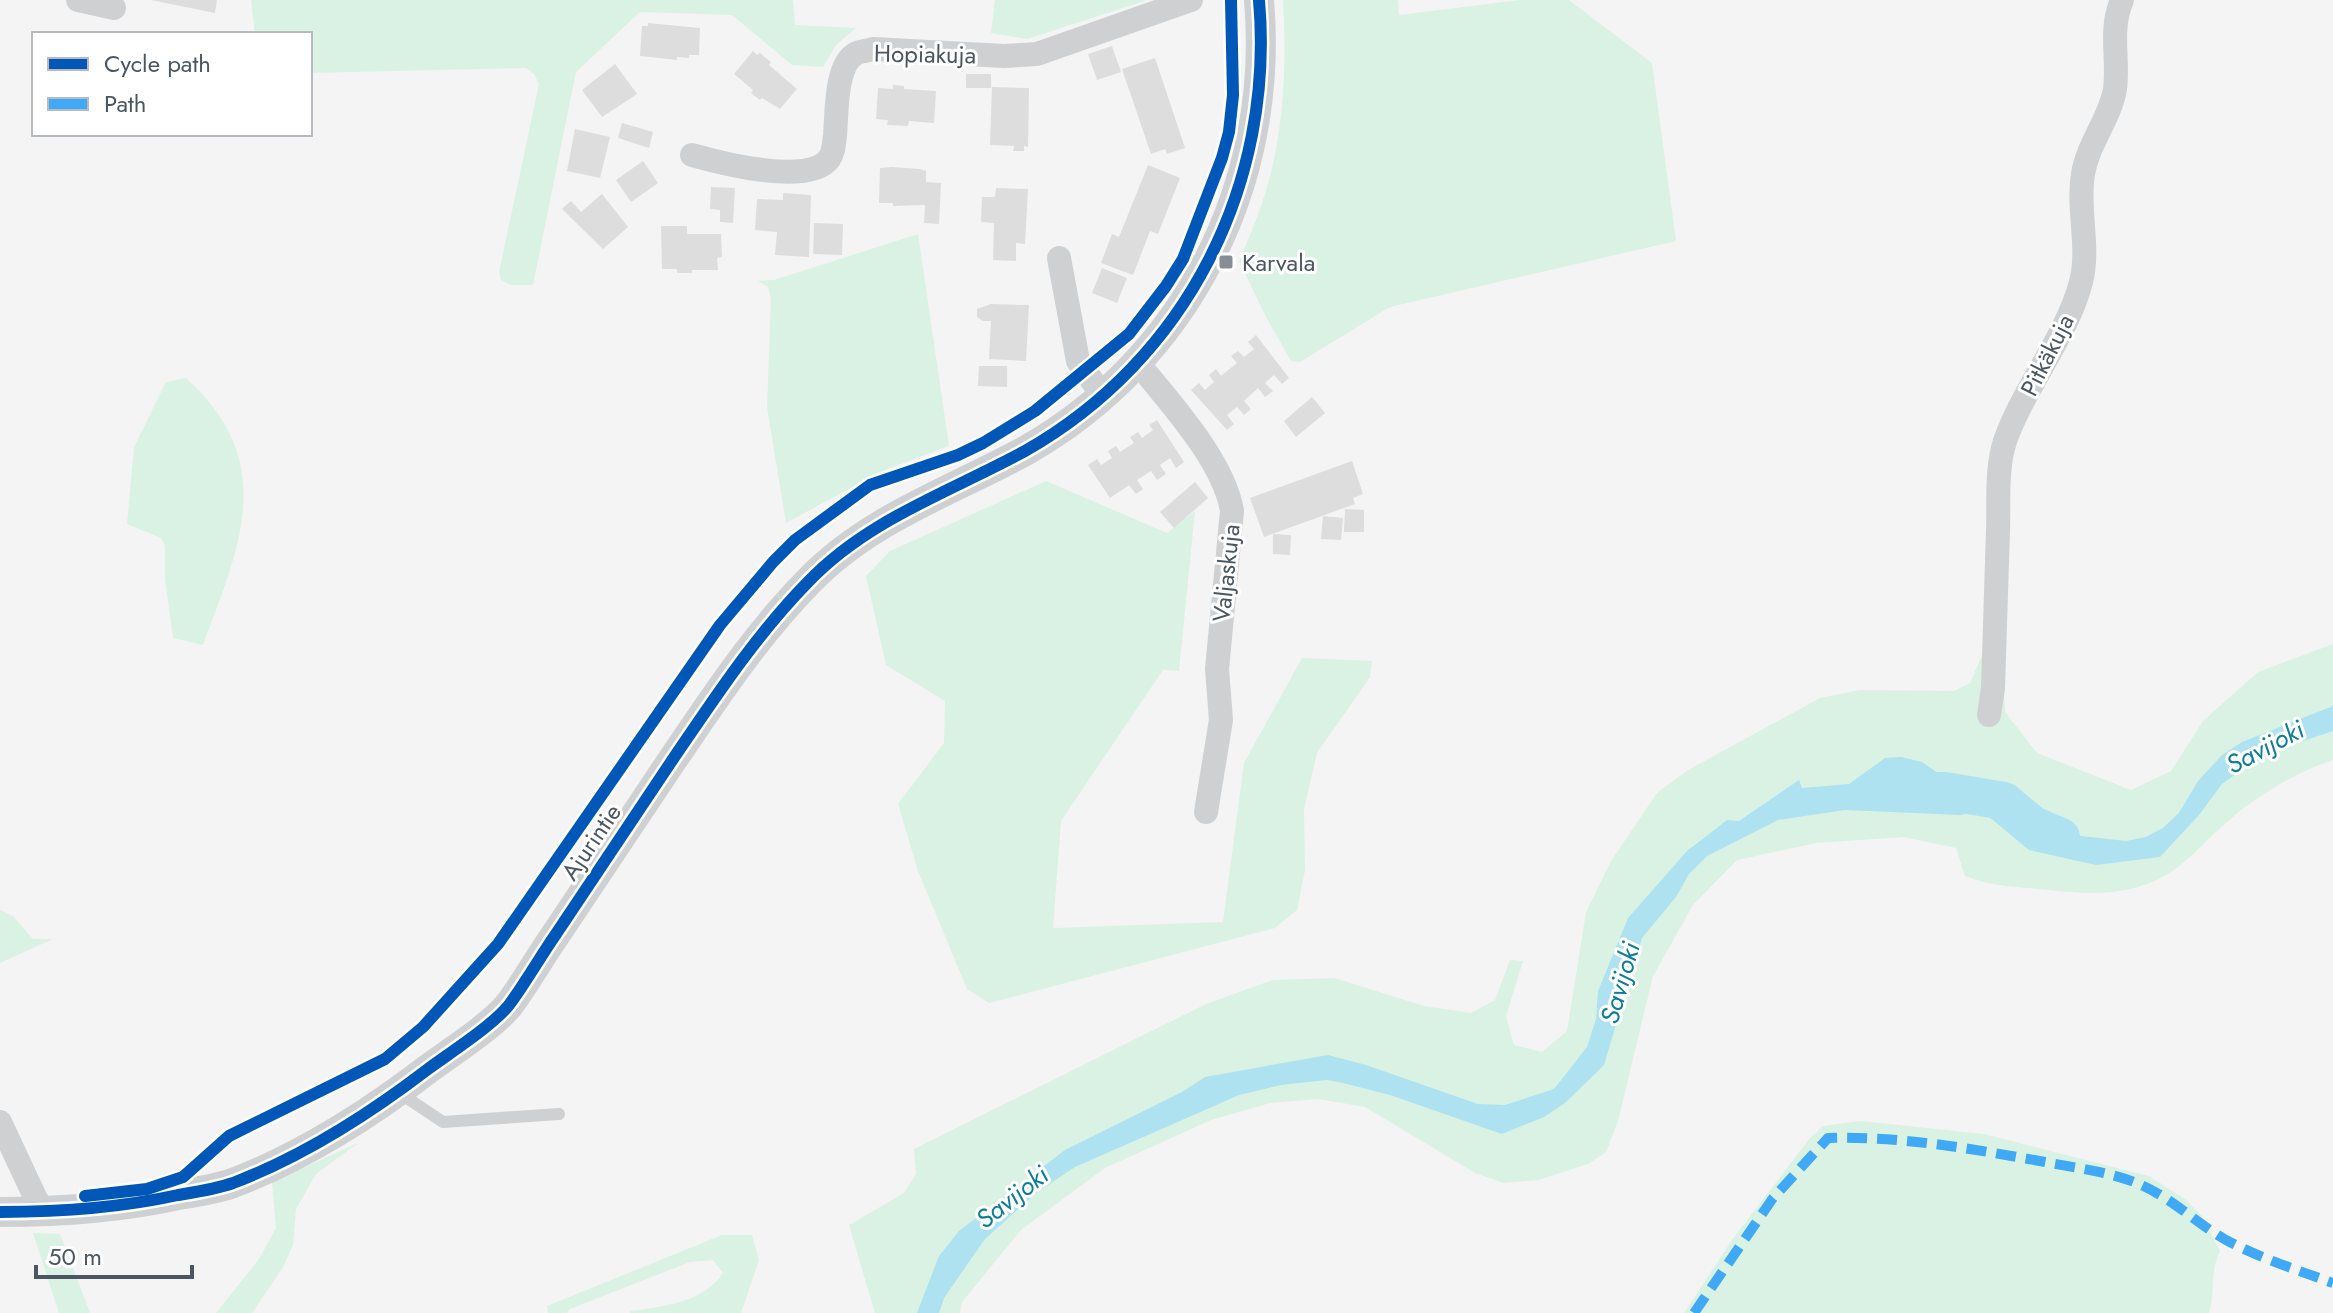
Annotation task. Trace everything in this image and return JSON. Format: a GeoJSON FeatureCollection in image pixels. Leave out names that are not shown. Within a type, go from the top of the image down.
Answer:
{"type":"FeatureCollection","features":[{"type":"Feature","properties":{"kind":"street"},"geometry":{"type":"LineString","coordinates":[[78,0],[114,8]]}},
{"type":"Feature","properties":{"kind":"street","name":"Hopiakuja"},"geometry":{"type":"LineString","coordinates":[[692,155],[734,167],[812,170],[829,159],[834,148],[840,80],[856,54],[873,49],[1004,56],[1037,54],[1118,23],[1191,0]]}},
{"type":"Feature","properties":{"kind":"street","name":"Ajurintie"},"geometry":{"type":"LineString","coordinates":[[0,1212],[126,1206],[230,1185],[323,1142],[398,1092],[505,1010],[729,676],[775,615],[852,542],[1029,448],[1079,416],[1138,363],[1186,299],[1211,257],[1233,209],[1252,145],[1260,72],[1259,0]]}},
{"type":"Feature","properties":{"kind":"street","name":"Pitkäkuja"},"geometry":{"type":"LineString","coordinates":[[1989,715],[1993,688],[2000,465],[2013,422],[2073,304],[2081,282],[2084,262],[2083,175],[2089,148],[2114,93],[2113,45],[2117,12],[2122,0]]}},
{"type":"Feature","properties":{"kind":"street"},"geometry":{"type":"LineString","coordinates":[[1059,258],[1078,361],[1103,396]]}},
{"type":"Feature","properties":{"kind":"street","name":"Valjaskuja"},"geometry":{"type":"LineString","coordinates":[[1138,363],[1212,460],[1229,491],[1232,511],[1217,669],[1221,720],[1206,812]]}},
{"type":"Feature","properties":{"kind":"street"},"geometry":{"type":"LineString","coordinates":[[0,1122],[45,1212]]}},
{"type":"Feature","properties":{"kind":"lane"},"geometry":{"type":"LineString","coordinates":[[398,1092],[443,1122],[559,1114]]}},
{"type":"Feature","properties":{"kind":"green space"},"geometry":{"type":"Polygon","coordinates":[[[251,0],[793,0],[795,25],[856,28],[836,45],[823,67],[792,65],[732,15],[640,12],[576,72],[533,285],[511,285],[501,280],[499,272],[539,84],[534,74],[526,68],[312,73],[312,32],[255,32],[251,0]]]}},
{"type":"Feature","properties":{"kind":"green space"},"geometry":{"type":"Polygon","coordinates":[[[995,0],[1147,0],[1027,39],[991,33],[995,0]]]}},
{"type":"Feature","properties":{"kind":"green space"},"geometry":{"type":"Polygon","coordinates":[[[1283,0],[1398,0],[1399,15],[1520,0],[1569,0],[1652,63],[1676,241],[1390,307],[1300,362],[1291,361],[1239,261],[1260,210],[1275,154],[1284,77],[1283,0]]]}},
{"type":"Feature","properties":{"kind":"green space"},"geometry":{"type":"Polygon","coordinates":[[[918,234],[949,446],[882,471],[786,523],[767,407],[771,299],[768,287],[758,281],[774,280],[918,234]]]}},
{"type":"Feature","properties":{"kind":"green space"},"geometry":{"type":"Polygon","coordinates":[[[186,378],[215,409],[233,441],[242,473],[243,506],[238,539],[203,645],[173,638],[165,579],[165,546],[161,538],[127,524],[134,447],[166,382],[186,378]]]}},
{"type":"Feature","properties":{"kind":"green space"},"geometry":{"type":"Polygon","coordinates":[[[1046,481],[1167,533],[1195,511],[1179,671],[1163,670],[1061,821],[1053,928],[1223,922],[1244,763],[1302,658],[1372,661],[1370,677],[1317,753],[1304,809],[1305,870],[1297,910],[1275,928],[989,1003],[967,989],[918,871],[898,804],[944,743],[945,701],[886,665],[866,576],[890,551],[1046,481]]]}},
{"type":"Feature","properties":{"kind":"green space"},"geometry":{"type":"Polygon","coordinates":[[[2333,644],[2333,760],[2265,793],[2228,821],[2174,870],[2140,887],[2088,893],[1986,882],[1965,876],[1956,848],[1904,837],[1816,843],[1737,860],[1693,905],[1653,976],[1618,1121],[1606,1152],[1588,1164],[1539,1180],[1504,1183],[1475,1173],[1365,1107],[1318,1099],[1270,1103],[1211,1120],[1105,1168],[1021,1230],[962,1302],[960,1313],[875,1313],[849,1225],[904,1193],[916,1174],[914,1149],[1206,1004],[1273,980],[1334,978],[1424,1006],[1471,1013],[1495,1000],[1510,960],[1523,961],[1506,1016],[1514,1045],[1542,1052],[1567,1031],[1586,912],[1611,861],[1657,793],[1688,770],[1820,698],[1860,690],[1954,691],[1970,683],[1985,649],[2002,647],[2005,712],[2037,753],[2131,790],[2171,771],[2203,721],[2258,672],[2333,644]]]}},
{"type":"Feature","properties":{"kind":"green space"},"geometry":{"type":"Polygon","coordinates":[[[0,910],[13,916],[33,939],[53,939],[0,963],[0,910]]]}},
{"type":"Feature","properties":{"kind":"green space"},"geometry":{"type":"Polygon","coordinates":[[[1860,1121],[1984,1134],[2149,1176],[2185,1199],[2203,1217],[2220,1251],[2209,1313],[1684,1313],[1732,1240],[1810,1138],[1823,1126],[1860,1121]]]}},
{"type":"Feature","properties":{"kind":"green space"},"geometry":{"type":"Polygon","coordinates":[[[358,1143],[316,1174],[296,1209],[293,1245],[283,1267],[252,1313],[216,1313],[259,1259],[276,1228],[272,1182],[358,1143]]]}},
{"type":"Feature","properties":{"kind":"green space"},"geometry":{"type":"Polygon","coordinates":[[[33,1233],[60,1234],[90,1313],[59,1313],[33,1233]]]}},
{"type":"Feature","properties":{"kind":"green space"},"geometry":{"type":"Polygon","coordinates":[[[722,1235],[752,1235],[759,1260],[741,1313],[630,1313],[682,1301],[705,1291],[723,1273],[713,1260],[690,1262],[570,1309],[567,1313],[548,1313],[547,1306],[722,1235]]]}},
{"type":"Feature","properties":{"kind":"water"},"geometry":{"type":"Polygon","coordinates":[[[2333,706],[2333,731],[2285,747],[2222,784],[2199,815],[2160,857],[2096,865],[2029,850],[1982,811],[1960,815],[1845,810],[1778,820],[1707,856],[1689,874],[1676,897],[1642,938],[1604,1065],[1565,1103],[1544,1117],[1502,1134],[1390,1095],[1327,1080],[1281,1085],[1239,1095],[1075,1167],[1036,1193],[985,1239],[944,1298],[939,1313],[917,1313],[939,1256],[959,1231],[1065,1150],[1182,1092],[1205,1077],[1328,1055],[1478,1104],[1505,1105],[1554,1089],[1587,1047],[1596,1019],[1598,991],[1628,918],[1687,851],[1727,820],[1739,821],[1799,780],[1802,788],[1849,784],[1885,758],[1901,757],[1922,762],[1973,797],[2013,809],[2063,834],[2126,841],[2146,837],[2163,828],[2179,813],[2198,781],[2222,755],[2242,742],[2333,706]]]}},
{"type":"Feature","properties":{"kind":"building"},"geometry":{"type":"Polygon","coordinates":[[[151,0],[217,0],[215,13],[151,0]]]}},
{"type":"Feature","properties":{"kind":"building"},"geometry":{"type":"Polygon","coordinates":[[[648,23],[700,28],[699,55],[677,57],[677,60],[640,56],[642,26],[648,26],[648,23]]]}},
{"type":"Feature","properties":{"kind":"building"},"geometry":{"type":"Polygon","coordinates":[[[1112,46],[1121,72],[1097,80],[1088,54],[1112,46]]]}},
{"type":"Feature","properties":{"kind":"building"},"geometry":{"type":"Polygon","coordinates":[[[753,51],[771,62],[769,65],[797,89],[780,109],[762,98],[760,100],[734,74],[753,51]]]}},
{"type":"Feature","properties":{"kind":"building"},"geometry":{"type":"Polygon","coordinates":[[[1155,58],[1185,148],[1167,154],[1165,149],[1151,154],[1122,69],[1155,58]]]}},
{"type":"Feature","properties":{"kind":"building"},"geometry":{"type":"Polygon","coordinates":[[[615,64],[637,94],[602,117],[582,90],[615,64]]]}},
{"type":"Feature","properties":{"kind":"building"},"geometry":{"type":"Polygon","coordinates":[[[966,74],[991,74],[991,88],[966,88],[966,74]]]}},
{"type":"Feature","properties":{"kind":"building"},"geometry":{"type":"Polygon","coordinates":[[[893,85],[904,86],[904,89],[936,91],[934,123],[909,121],[908,126],[887,125],[888,120],[876,119],[878,88],[893,89],[893,85]]]}},
{"type":"Feature","properties":{"kind":"building"},"geometry":{"type":"Polygon","coordinates":[[[992,87],[1029,88],[1028,147],[1024,146],[1024,151],[1013,151],[1014,146],[990,145],[992,87]]]}},
{"type":"Feature","properties":{"kind":"building"},"geometry":{"type":"Polygon","coordinates":[[[622,123],[653,132],[649,148],[618,138],[622,123]]]}},
{"type":"Feature","properties":{"kind":"building"},"geometry":{"type":"Polygon","coordinates":[[[575,129],[610,137],[600,178],[567,171],[575,129]]]}},
{"type":"Feature","properties":{"kind":"building"},"geometry":{"type":"Polygon","coordinates":[[[643,161],[658,183],[631,202],[616,180],[643,161]]]}},
{"type":"Feature","properties":{"kind":"building"},"geometry":{"type":"Polygon","coordinates":[[[1148,165],[1180,178],[1158,234],[1150,231],[1133,275],[1101,263],[1112,234],[1119,237],[1148,165]]]}},
{"type":"Feature","properties":{"kind":"building"},"geometry":{"type":"Polygon","coordinates":[[[880,168],[920,169],[926,171],[926,182],[941,183],[939,224],[924,223],[925,205],[879,203],[880,168]]]}},
{"type":"Feature","properties":{"kind":"building"},"geometry":{"type":"Polygon","coordinates":[[[711,187],[735,188],[733,223],[720,222],[720,210],[710,209],[711,187]]]}},
{"type":"Feature","properties":{"kind":"building"},"geometry":{"type":"Polygon","coordinates":[[[996,188],[1028,189],[1025,244],[1016,243],[1016,261],[993,260],[994,223],[981,222],[982,197],[995,197],[996,188]]]}},
{"type":"Feature","properties":{"kind":"building"},"geometry":{"type":"Polygon","coordinates":[[[783,193],[811,195],[809,257],[775,255],[777,232],[755,230],[757,199],[783,200],[783,193]]]}},
{"type":"Feature","properties":{"kind":"building"},"geometry":{"type":"Polygon","coordinates":[[[602,194],[628,227],[603,249],[562,209],[571,201],[581,212],[602,194]]]}},
{"type":"Feature","properties":{"kind":"building"},"geometry":{"type":"Polygon","coordinates":[[[814,223],[843,224],[842,255],[813,254],[814,223]]]}},
{"type":"Feature","properties":{"kind":"building"},"geometry":{"type":"Polygon","coordinates":[[[661,226],[687,226],[687,234],[721,234],[722,257],[717,258],[718,270],[677,273],[677,269],[662,269],[661,226]]]}},
{"type":"Feature","properties":{"kind":"building"},"geometry":{"type":"Polygon","coordinates":[[[1102,268],[1127,278],[1117,303],[1092,293],[1102,268]]]}},
{"type":"Feature","properties":{"kind":"building"},"geometry":{"type":"Polygon","coordinates":[[[991,304],[1029,305],[1026,361],[989,359],[991,321],[977,317],[977,309],[991,304]]]}},
{"type":"Feature","properties":{"kind":"building"},"geometry":{"type":"Polygon","coordinates":[[[1256,335],[1289,378],[1282,384],[1274,375],[1265,383],[1273,391],[1265,397],[1258,388],[1244,401],[1251,409],[1244,415],[1237,407],[1227,415],[1234,424],[1227,430],[1191,390],[1199,383],[1205,390],[1214,382],[1209,375],[1216,369],[1221,376],[1237,363],[1231,356],[1238,351],[1244,357],[1254,349],[1248,342],[1256,335]]]}},
{"type":"Feature","properties":{"kind":"building"},"geometry":{"type":"Polygon","coordinates":[[[979,366],[1007,366],[1007,387],[978,386],[979,366]]]}},
{"type":"Feature","properties":{"kind":"building"},"geometry":{"type":"Polygon","coordinates":[[[1312,397],[1325,413],[1296,437],[1284,421],[1312,397]]]}},
{"type":"Feature","properties":{"kind":"building"},"geometry":{"type":"Polygon","coordinates":[[[1157,420],[1184,462],[1176,468],[1170,458],[1160,465],[1166,474],[1157,480],[1151,471],[1137,480],[1143,489],[1136,494],[1129,485],[1110,498],[1088,465],[1097,459],[1101,465],[1112,458],[1108,451],[1116,446],[1120,452],[1134,443],[1130,437],[1138,432],[1142,438],[1153,430],[1149,425],[1157,420]]]}},
{"type":"Feature","properties":{"kind":"building"},"geometry":{"type":"Polygon","coordinates":[[[1352,461],[1363,494],[1353,498],[1355,504],[1264,537],[1250,498],[1352,461]]]}},
{"type":"Feature","properties":{"kind":"building"},"geometry":{"type":"Polygon","coordinates":[[[1195,482],[1208,498],[1174,528],[1160,512],[1195,482]]]}},
{"type":"Feature","properties":{"kind":"building"},"geometry":{"type":"Polygon","coordinates":[[[1345,509],[1364,510],[1364,532],[1344,532],[1345,509]]]}},
{"type":"Feature","properties":{"kind":"building"},"geometry":{"type":"Polygon","coordinates":[[[1323,516],[1343,518],[1341,540],[1321,539],[1323,516]]]}},
{"type":"Feature","properties":{"kind":"building"},"geometry":{"type":"Polygon","coordinates":[[[1273,534],[1291,535],[1290,555],[1273,554],[1273,534]]]}},
{"type":"Feature","properties":{"kind":"waterway","name":"Savijoki"},"geometry":{"type":"LineString","coordinates":[[1919,791],[1945,791],[2004,801],[2033,825],[2061,837]]}},
{"type":"Feature","properties":{"kind":"marked path"},"geometry":{"type":"LineString","coordinates":[[1694,1313],[1773,1198],[1828,1138],[1937,1144],[2117,1176],[2151,1190],[2239,1246],[2333,1283]]}},
{"type":"Feature","properties":{"kind":"cycle path"},"geometry":{"type":"LineString","coordinates":[[85,1196],[147,1189],[183,1177],[229,1136],[385,1059],[423,1027],[498,944],[720,625],[795,540],[870,485],[958,455],[1035,411],[1129,334],[1183,259],[1222,158],[1229,132],[1233,95],[1231,0]]}},
{"type":"Feature","properties":{"kind":"cycle path"},"geometry":{"type":"LineString","coordinates":[[0,1212],[112,1206],[233,1183],[285,1160],[359,1118],[502,1013],[719,692],[770,624],[808,582],[831,560],[883,524],[1025,451],[1082,413],[1132,368],[1174,316],[1209,260],[1235,199],[1252,135],[1260,68],[1259,0]]}},
{"type":"Feature","properties":{"kind":"place","name":"Karvala"},"geometry":{"type":"Point","coordinates":[1226,262]}}]}
